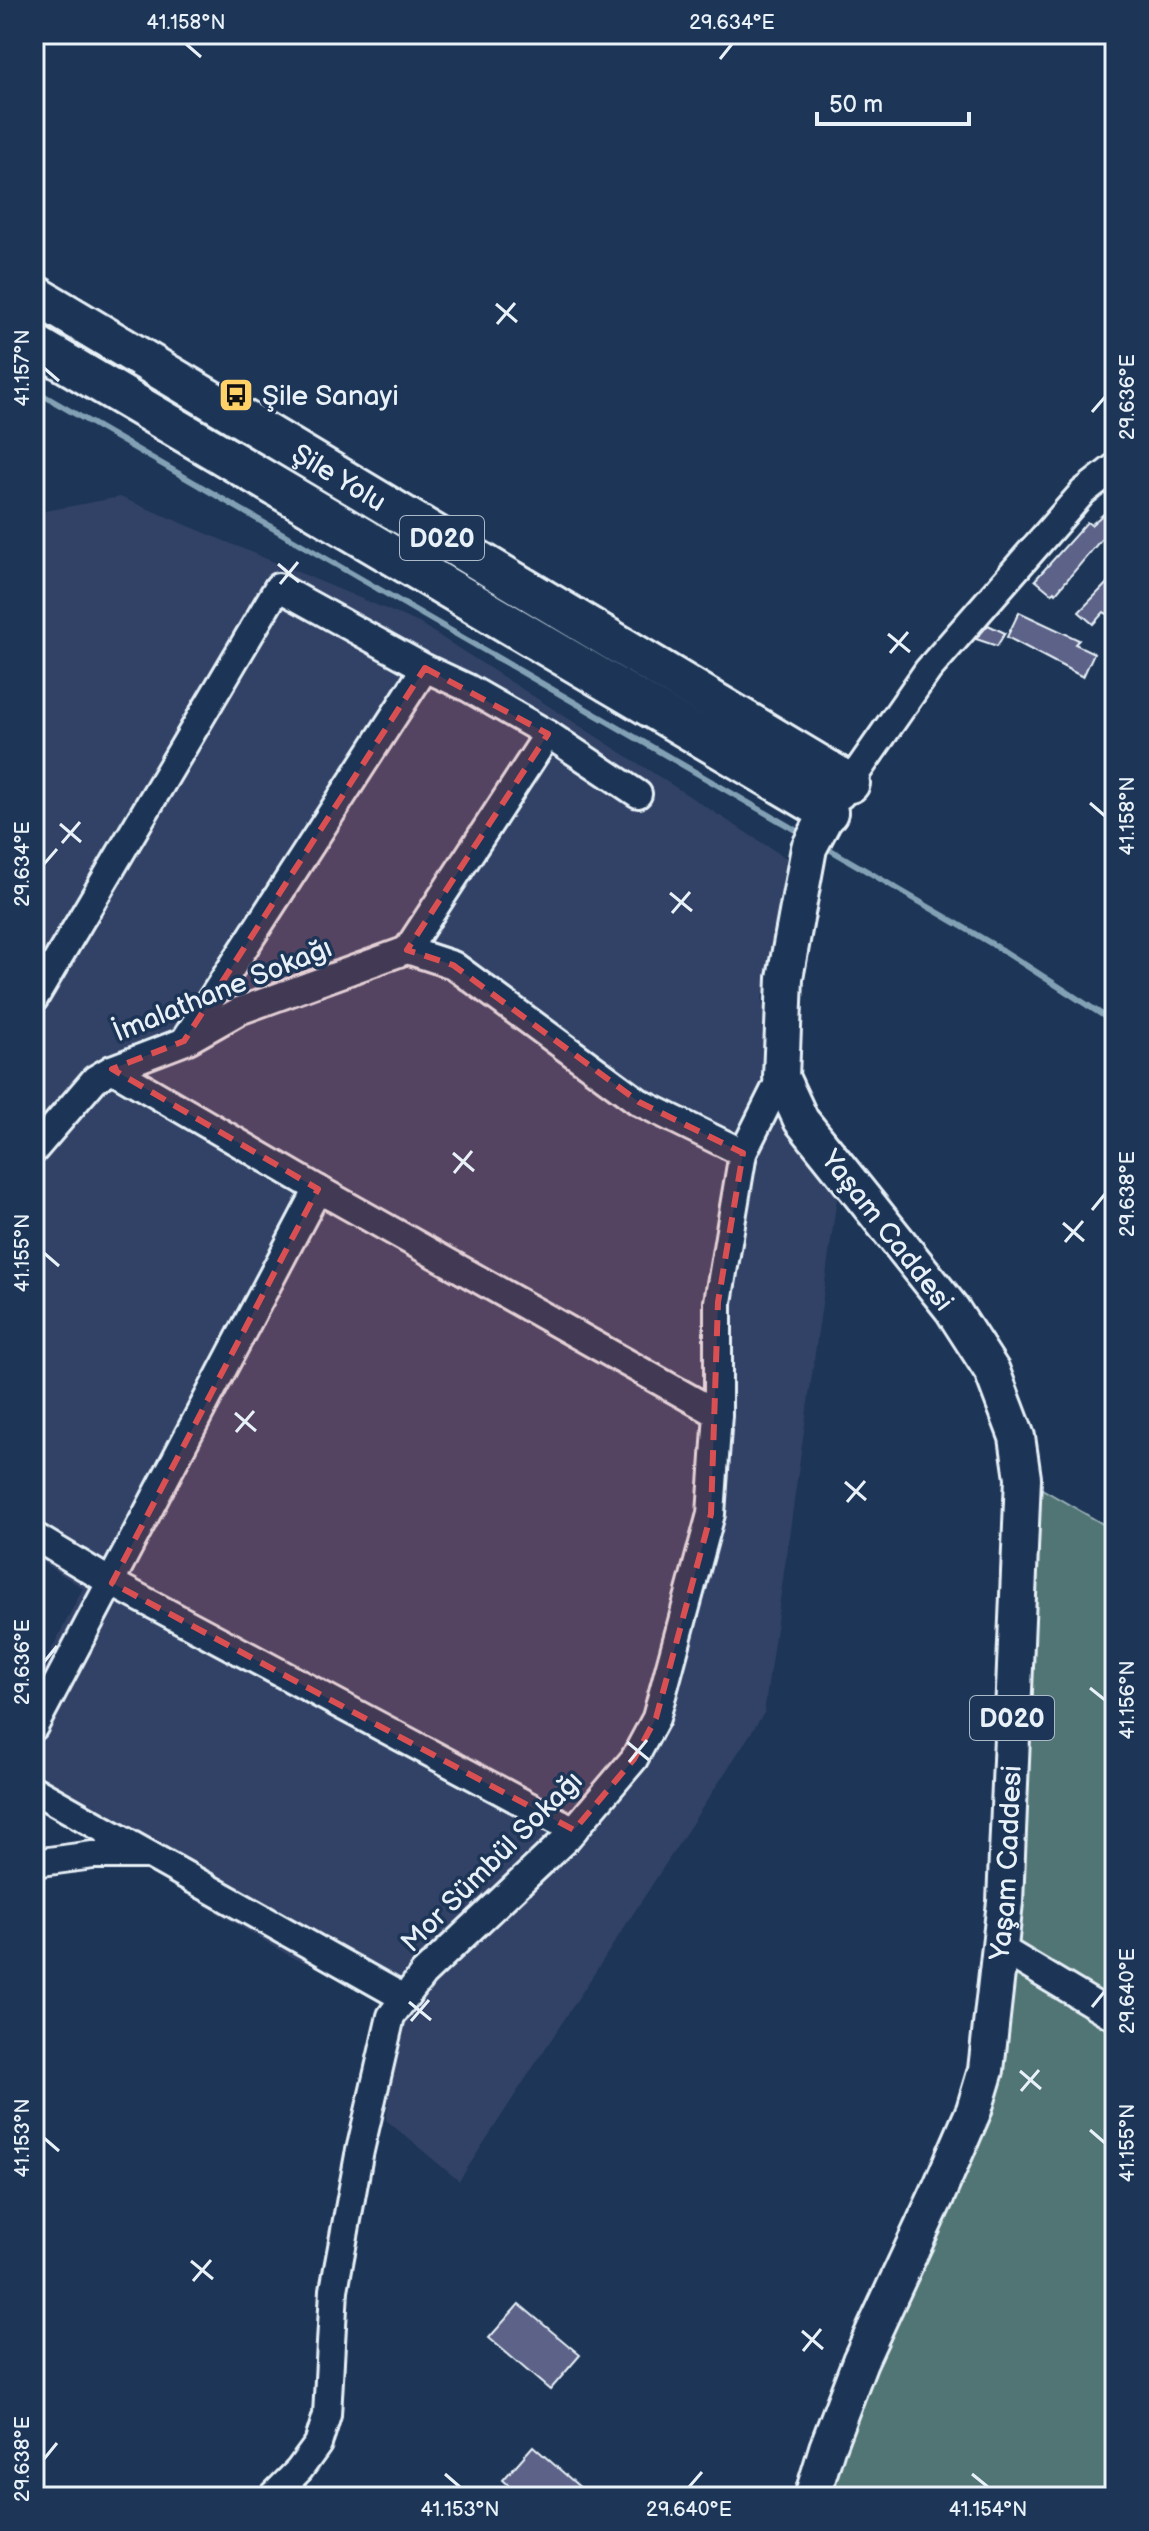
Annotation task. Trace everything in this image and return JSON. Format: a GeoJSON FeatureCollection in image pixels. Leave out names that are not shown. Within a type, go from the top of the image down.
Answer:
{"type":"FeatureCollection","features":[{"type":"Feature","properties":{"kind":"highway","name":"Şile Yolu"},"geometry":{"type":"LineString","coordinates":[[34,294],[839,798]]}},
{"type":"Feature","properties":{"kind":"highway","name":"Şile Yolu"},"geometry":{"type":"LineString","coordinates":[[34,344],[839,798]]}},
{"type":"Feature","properties":{"kind":"main road","name":"Yaşam Caddesi"},"geometry":{"type":"LineString","coordinates":[[812,2497],[860,2361],[974,2110],[986,2070],[1005,1902],[1023,1478],[1017,1437],[992,1371],[952,1309],[801,1120],[781,1077],[785,978],[809,848],[839,798]]}},
{"type":"Feature","properties":{"kind":"street"},"geometry":{"type":"LineString","coordinates":[[839,798],[928,670],[1083,492],[1115,467]]}},
{"type":"Feature","properties":{"kind":"street"},"geometry":{"type":"LineString","coordinates":[[34,999],[278,587],[425,668],[468,688],[548,734],[638,794]]}},
{"type":"Feature","properties":{"kind":"street"},"geometry":{"type":"LineString","coordinates":[[184,1041],[425,668]]}},
{"type":"Feature","properties":{"kind":"street"},"geometry":{"type":"LineString","coordinates":[[548,734],[407,950],[453,965],[639,1102],[743,1153]]}},
{"type":"Feature","properties":{"kind":"street","name":"İmalathane Sokağı"},"geometry":{"type":"LineString","coordinates":[[34,1150],[95,1079],[112,1069],[184,1041],[239,1011],[407,950]]}},
{"type":"Feature","properties":{"kind":"street"},"geometry":{"type":"LineString","coordinates":[[112,1069],[718,1414]]}},
{"type":"Feature","properties":{"kind":"street","name":"Mor Sümbül Sokağı"},"geometry":{"type":"LineString","coordinates":[[272,2497],[299,2470],[318,2444],[327,2415],[334,2290],[359,2155],[391,2016],[423,1974],[574,1830],[634,1759],[656,1718],[711,1514],[718,1414],[718,1302],[743,1153],[781,1077]]}},
{"type":"Feature","properties":{"kind":"street"},"geometry":{"type":"LineString","coordinates":[[34,1727],[318,1189]]}},
{"type":"Feature","properties":{"kind":"street"},"geometry":{"type":"LineString","coordinates":[[34,1536],[112,1583],[574,1830]]}},
{"type":"Feature","properties":{"kind":"street"},"geometry":{"type":"LineString","coordinates":[[34,1790],[404,1998]]}},
{"type":"Feature","properties":{"kind":"street"},"geometry":{"type":"LineString","coordinates":[[34,1863],[93,1855],[152,1855]]}},
{"type":"Feature","properties":{"kind":"street"},"geometry":{"type":"LineString","coordinates":[[1000,1948],[1115,2017]]}},
{"type":"Feature","properties":{"kind":"highlighted area"},"geometry":{"type":"Polygon","coordinates":[[[425,668],[548,734],[407,950],[453,965],[639,1102],[743,1153],[718,1302],[711,1514],[656,1718],[634,1759],[574,1830],[112,1583],[318,1189],[112,1069],[184,1041],[425,668]]]}},
{"type":"Feature","properties":{"kind":"shaded area"},"geometry":{"type":"Polygon","coordinates":[[[120,497],[419,623],[786,858],[762,1000],[779,1079],[841,1170],[764,1713],[459,2181],[386,2120],[404,1998],[295,1959],[34,1804],[34,1684],[83,1588],[34,1557],[34,513],[120,497]]]}},
{"type":"Feature","properties":{"kind":"green space"},"geometry":{"type":"Polygon","coordinates":[[[1023,1478],[1115,1531],[1115,2497],[817,2497],[986,2070],[1023,1478]]]}},
{"type":"Feature","properties":{"kind":"building"},"geometry":{"type":"Polygon","coordinates":[[[1115,504],[1115,523],[1056,593],[1054,591],[1052,594],[1035,580],[1087,522],[1091,525],[1115,504]]]}},
{"type":"Feature","properties":{"kind":"building"},"geometry":{"type":"Polygon","coordinates":[[[1115,575],[1115,604],[1093,624],[1079,612],[1115,575]]]}},
{"type":"Feature","properties":{"kind":"building"},"geometry":{"type":"Polygon","coordinates":[[[1019,612],[1079,640],[1075,644],[1094,653],[1083,677],[1007,637],[1019,612]]]}},
{"type":"Feature","properties":{"kind":"building"},"geometry":{"type":"Polygon","coordinates":[[[988,625],[1005,633],[997,646],[976,639],[988,625]]]}},
{"type":"Feature","properties":{"kind":"building"},"geometry":{"type":"Polygon","coordinates":[[[519,2304],[580,2355],[550,2390],[489,2338],[519,2304]]]}},
{"type":"Feature","properties":{"kind":"building"},"geometry":{"type":"Polygon","coordinates":[[[533,2446],[591,2497],[522,2497],[503,2480],[533,2446]]]}},
{"type":"Feature","properties":{"kind":"waterway"},"geometry":{"type":"LineString","coordinates":[[34,390],[797,831]]}},
{"type":"Feature","properties":{"kind":"waterway"},"geometry":{"type":"LineString","coordinates":[[829,849],[999,948],[1115,1023]]}},
{"type":"Feature","properties":{"kind":"place","name":"Şile Sanayi"},"geometry":{"type":"Point","coordinates":[236,395]}}]}
